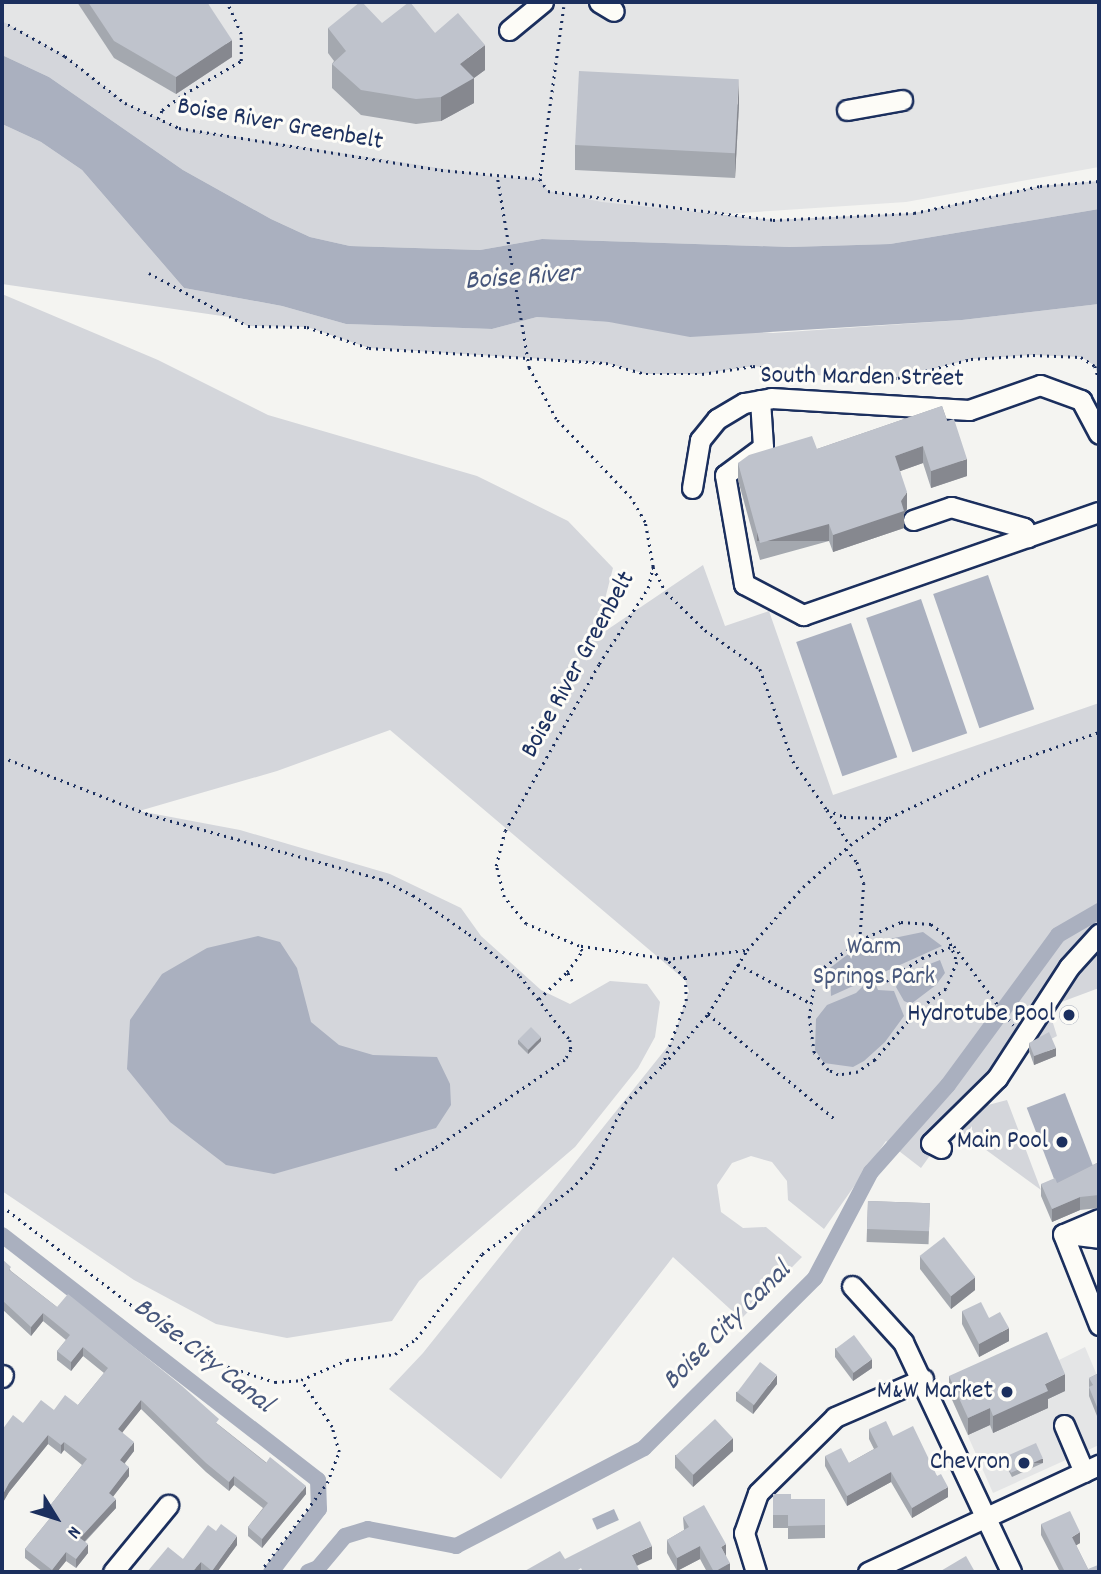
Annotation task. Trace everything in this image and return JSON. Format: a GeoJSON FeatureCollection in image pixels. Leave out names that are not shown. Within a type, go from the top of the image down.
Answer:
{"type":"FeatureCollection","features":[{"type":"Feature","properties":{"kind":"street"},"geometry":{"type":"LineString","coordinates":[[509,30],[544,2]]}},
{"type":"Feature","properties":{"kind":"street"},"geometry":{"type":"LineString","coordinates":[[846,110],[902,100]]}},
{"type":"Feature","properties":{"kind":"street","name":"South Marden Street"},"geometry":{"type":"LineString","coordinates":[[692,488],[700,440],[718,419],[744,403],[760,400],[969,410],[1040,385],[1081,400],[1099,434]]}},
{"type":"Feature","properties":{"kind":"street"},"geometry":{"type":"LineString","coordinates":[[760,400],[763,447],[724,475],[744,584],[803,615],[1099,512]]}},
{"type":"Feature","properties":{"kind":"street"},"geometry":{"type":"LineString","coordinates":[[914,520],[951,507],[1024,528],[1028,537]]}},
{"type":"Feature","properties":{"kind":"street"},"geometry":{"type":"LineString","coordinates":[[941,1148],[931,1143],[997,1078],[1069,967],[1099,934]]}},
{"type":"Feature","properties":{"kind":"street"},"geometry":{"type":"LineString","coordinates":[[1063,1234],[1099,1219]]}},
{"type":"Feature","properties":{"kind":"street"},"geometry":{"type":"LineString","coordinates":[[1063,1234],[1099,1238]]}},
{"type":"Feature","properties":{"kind":"street"},"geometry":{"type":"LineString","coordinates":[[1063,1234],[1099,1325]]}},
{"type":"Feature","properties":{"kind":"street"},"geometry":{"type":"LineString","coordinates":[[852,1286],[903,1342],[923,1379],[1011,1572]]}},
{"type":"Feature","properties":{"kind":"street"},"geometry":{"type":"LineString","coordinates":[[756,1572],[744,1533],[758,1493],[835,1417],[923,1379]]}},
{"type":"Feature","properties":{"kind":"street"},"geometry":{"type":"LineString","coordinates":[[868,1572],[1092,1469],[1064,1425]]}},
{"type":"Feature","properties":{"kind":"street"},"geometry":{"type":"LineString","coordinates":[[113,1572],[168,1505]]}},
{"type":"Feature","properties":{"kind":"path"},"geometry":{"type":"LineString","coordinates":[[157,119],[162,110],[184,94],[241,61],[241,34],[228,2]]}},
{"type":"Feature","properties":{"kind":"path"},"geometry":{"type":"LineString","coordinates":[[540,179],[564,7]]}},
{"type":"Feature","properties":{"kind":"path","name":"Boise River Greenbelt"},"geometry":{"type":"LineString","coordinates":[[2,21],[42,41],[125,103],[179,128],[497,177],[540,179],[548,191],[602,202],[773,220],[914,213],[1040,186],[1099,181]]}},
{"type":"Feature","properties":{"kind":"path","name":"Boise River Greenbelt"},"geometry":{"type":"LineString","coordinates":[[497,177],[527,358],[556,419],[621,484],[645,522],[653,567],[648,588],[599,664],[505,831],[496,866],[504,897],[526,924],[579,946],[666,959],[747,950]]}},
{"type":"Feature","properties":{"kind":"path"},"geometry":{"type":"LineString","coordinates":[[149,273],[247,326],[307,327],[369,348],[606,363],[646,374],[702,374],[753,366],[853,380],[898,377],[971,359],[1033,355],[1081,357],[1095,366],[1099,380]]}},
{"type":"Feature","properties":{"kind":"path"},"geometry":{"type":"LineString","coordinates":[[653,567],[666,592],[705,630],[761,669],[793,761],[850,845]]}},
{"type":"Feature","properties":{"kind":"path"},"geometry":{"type":"LineString","coordinates":[[2,1206],[201,1358],[275,1382],[301,1380],[347,1360],[395,1354],[416,1339],[482,1254],[572,1189],[593,1165],[625,1103],[708,1014],[747,950],[803,887],[850,845],[889,818],[990,770],[1099,732]]}},
{"type":"Feature","properties":{"kind":"path"},"geometry":{"type":"LineString","coordinates":[[2,757],[150,815],[381,880],[469,934],[520,976],[570,1040],[565,1060],[434,1149],[395,1170]]}},
{"type":"Feature","properties":{"kind":"path"},"geometry":{"type":"LineString","coordinates":[[827,810],[844,817],[889,818]]}},
{"type":"Feature","properties":{"kind":"path"},"geometry":{"type":"LineString","coordinates":[[846,849],[857,862],[864,883],[860,940]]}},
{"type":"Feature","properties":{"kind":"path"},"geometry":{"type":"LineString","coordinates":[[954,946],[957,962],[952,981],[858,1073],[832,1073],[814,1052],[809,1035],[812,1004],[824,967],[860,940],[901,922],[920,922],[941,930],[954,946],[1006,1016]]}},
{"type":"Feature","properties":{"kind":"path"},"geometry":{"type":"LineString","coordinates":[[539,999],[567,972],[582,951],[579,946]]}},
{"type":"Feature","properties":{"kind":"path"},"geometry":{"type":"LineString","coordinates":[[886,981],[922,958],[954,946]]}},
{"type":"Feature","properties":{"kind":"path"},"geometry":{"type":"LineString","coordinates":[[662,1066],[689,991],[685,978],[666,959]]}},
{"type":"Feature","properties":{"kind":"path"},"geometry":{"type":"LineString","coordinates":[[737,963],[812,1004]]}},
{"type":"Feature","properties":{"kind":"path"},"geometry":{"type":"LineString","coordinates":[[567,972],[572,981]]}},
{"type":"Feature","properties":{"kind":"path"},"geometry":{"type":"LineString","coordinates":[[708,1014],[836,1120]]}},
{"type":"Feature","properties":{"kind":"path"},"geometry":{"type":"LineString","coordinates":[[260,1572],[327,1483],[339,1452],[332,1427],[301,1380]]}},
{"type":"Feature","properties":{"kind":"shaded area"},"geometry":{"type":"Polygon","coordinates":[[[2,2],[1099,2],[1099,167],[906,202],[546,226],[317,226],[2,44],[2,2]]]}},
{"type":"Feature","properties":{"kind":"shaded area"},"geometry":{"type":"Polygon","coordinates":[[[1085,1347],[1099,1380],[1099,1445],[993,1493],[950,1395],[1053,1363],[1085,1347]]]}},
{"type":"Feature","properties":{"kind":"green space"},"geometry":{"type":"Polygon","coordinates":[[[2,21],[65,56],[125,103],[179,128],[497,177],[540,179],[548,191],[602,202],[773,220],[914,213],[1040,186],[1099,181],[1099,209],[890,244],[790,247],[542,239],[480,250],[350,246],[310,237],[271,219],[183,170],[49,77],[2,55],[2,21]]]}},
{"type":"Feature","properties":{"kind":"green space"},"geometry":{"type":"Polygon","coordinates":[[[2,124],[41,142],[82,170],[184,288],[282,306],[346,324],[492,329],[537,317],[773,333],[962,320],[1099,304],[1099,380],[1095,366],[1081,357],[1033,355],[971,359],[898,378],[853,380],[753,366],[702,374],[646,374],[606,363],[369,348],[307,327],[248,326],[229,317],[2,284],[2,124]]]}},
{"type":"Feature","properties":{"kind":"green space","name":"Warm Springs Park"},"geometry":{"type":"Polygon","coordinates":[[[2,294],[158,360],[268,415],[477,476],[568,521],[613,568],[595,638],[703,565],[725,626],[769,611],[833,795],[1099,703],[1099,988],[1048,1007],[1057,1036],[1020,1055],[988,1105],[1007,1100],[1041,1190],[952,1125],[921,1168],[886,1141],[824,1229],[788,1200],[787,1181],[772,1162],[751,1156],[732,1163],[717,1185],[721,1212],[743,1228],[766,1227],[802,1257],[741,1319],[673,1257],[501,1479],[389,1389],[423,1353],[672,1041],[689,991],[685,980],[390,730],[277,771],[139,811],[240,830],[390,874],[461,908],[481,936],[541,990],[570,1004],[610,981],[647,984],[660,1002],[655,1037],[638,1068],[575,1147],[419,1281],[392,1321],[287,1338],[216,1324],[134,1280],[2,1191],[2,294]]]}},
{"type":"Feature","properties":{"kind":"water","name":"Boise River"},"geometry":{"type":"Polygon","coordinates":[[[2,55],[49,77],[183,170],[271,219],[310,237],[350,246],[480,250],[542,239],[790,247],[890,244],[1099,209],[1099,304],[962,320],[690,337],[609,322],[537,317],[492,329],[346,324],[282,306],[184,288],[82,170],[41,142],[2,124],[2,55]]]}},
{"type":"Feature","properties":{"kind":"water"},"geometry":{"type":"Polygon","coordinates":[[[988,575],[1034,709],[979,728],[933,594],[988,575]]]}},
{"type":"Feature","properties":{"kind":"water"},"geometry":{"type":"Polygon","coordinates":[[[921,599],[967,733],[912,752],[866,618],[921,599]]]}},
{"type":"Feature","properties":{"kind":"water"},"geometry":{"type":"Polygon","coordinates":[[[851,623],[897,757],[842,776],[796,642],[851,623]]]}},
{"type":"Feature","properties":{"kind":"water"},"geometry":{"type":"Polygon","coordinates":[[[923,932],[942,946],[831,996],[830,968],[860,945],[923,932]]]}},
{"type":"Feature","properties":{"kind":"water"},"geometry":{"type":"Polygon","coordinates":[[[258,936],[280,942],[297,968],[311,1022],[339,1045],[373,1055],[437,1057],[450,1084],[451,1105],[436,1128],[274,1174],[226,1165],[170,1122],[127,1069],[130,1020],[162,974],[207,948],[258,936]]]}},
{"type":"Feature","properties":{"kind":"water"},"geometry":{"type":"Polygon","coordinates":[[[940,960],[945,973],[936,985],[911,1004],[904,1001],[896,987],[900,980],[915,980],[922,967],[940,960]]]}},
{"type":"Feature","properties":{"kind":"water"},"geometry":{"type":"Polygon","coordinates":[[[869,980],[874,980],[878,990],[894,991],[904,1016],[885,1042],[864,1061],[853,1067],[824,1063],[815,1050],[816,1019],[827,1005],[856,993],[869,980]]]}},
{"type":"Feature","properties":{"kind":"water","name":"Hydrotube Pool"},"geometry":{"type":"Polygon","coordinates":[[[1069,1005],[1076,1008],[1079,1015],[1076,1022],[1069,1025],[1062,1022],[1059,1015],[1062,1008],[1069,1005]]]}},
{"type":"Feature","properties":{"kind":"water","name":"Main Pool"},"geometry":{"type":"Polygon","coordinates":[[[1065,1093],[1097,1176],[1059,1191],[1027,1108],[1065,1093]]]}},
{"type":"Feature","properties":{"kind":"water"},"geometry":{"type":"Polygon","coordinates":[[[614,1509],[619,1520],[597,1530],[592,1519],[614,1509]]]}},
{"type":"Feature","properties":{"kind":"building"},"geometry":{"type":"Polygon","coordinates":[[[88,2],[207,2],[232,40],[176,77],[114,41],[88,2]]]}},
{"type":"Feature","properties":{"kind":"building"},"geometry":{"type":"Polygon","coordinates":[[[360,2],[382,23],[410,2],[435,33],[458,13],[485,45],[460,64],[474,78],[441,97],[416,99],[361,90],[332,64],[346,51],[328,28],[360,2]]]}},
{"type":"Feature","properties":{"kind":"building"},"geometry":{"type":"Polygon","coordinates":[[[579,71],[739,79],[735,153],[575,145],[579,71]]]}},
{"type":"Feature","properties":{"kind":"building"},"geometry":{"type":"Polygon","coordinates":[[[942,406],[947,421],[954,419],[967,459],[931,471],[923,446],[895,456],[907,492],[901,501],[904,511],[833,535],[829,524],[760,543],[738,463],[749,455],[812,436],[817,449],[942,406]]]}},
{"type":"Feature","properties":{"kind":"building"},"geometry":{"type":"Polygon","coordinates":[[[531,1027],[541,1037],[528,1050],[518,1040],[531,1027]]]}},
{"type":"Feature","properties":{"kind":"building"},"geometry":{"type":"Polygon","coordinates":[[[1049,1032],[1056,1048],[1034,1056],[1029,1043],[1049,1032]]]}},
{"type":"Feature","properties":{"kind":"building"},"geometry":{"type":"Polygon","coordinates":[[[1099,1162],[1099,1195],[1080,1197],[1052,1209],[1041,1184],[1055,1178],[1057,1183],[1099,1162]]]}},
{"type":"Feature","properties":{"kind":"building"},"geometry":{"type":"Polygon","coordinates":[[[868,1201],[930,1203],[929,1231],[867,1229],[868,1201]]]}},
{"type":"Feature","properties":{"kind":"building"},"geometry":{"type":"Polygon","coordinates":[[[944,1237],[975,1277],[951,1296],[920,1256],[944,1237]]]}},
{"type":"Feature","properties":{"kind":"building"},"geometry":{"type":"Polygon","coordinates":[[[2,1259],[11,1267],[9,1270],[57,1307],[68,1294],[182,1386],[219,1419],[216,1423],[266,1463],[270,1457],[306,1486],[262,1539],[248,1527],[268,1503],[234,1476],[229,1482],[141,1400],[118,1429],[134,1442],[120,1460],[129,1467],[109,1493],[116,1499],[80,1538],[88,1544],[76,1559],[66,1552],[52,1570],[25,1549],[55,1512],[49,1507],[87,1459],[64,1442],[61,1445],[48,1435],[9,1483],[2,1496],[2,1430],[13,1415],[23,1423],[41,1400],[54,1410],[65,1395],[78,1405],[108,1368],[83,1347],[71,1362],[57,1351],[70,1335],[43,1313],[31,1327],[2,1300],[2,1259]]]}},
{"type":"Feature","properties":{"kind":"building"},"geometry":{"type":"Polygon","coordinates":[[[981,1302],[989,1318],[1000,1312],[1009,1328],[979,1344],[962,1311],[981,1302]]]}},
{"type":"Feature","properties":{"kind":"building","name":"M&W Market"},"geometry":{"type":"Polygon","coordinates":[[[1047,1332],[1065,1374],[1045,1384],[1048,1391],[993,1416],[990,1408],[968,1418],[949,1376],[1047,1332]]]}},
{"type":"Feature","properties":{"kind":"building"},"geometry":{"type":"Polygon","coordinates":[[[854,1335],[872,1359],[854,1373],[836,1349],[854,1335]]]}},
{"type":"Feature","properties":{"kind":"building"},"geometry":{"type":"Polygon","coordinates":[[[760,1362],[777,1375],[754,1405],[737,1392],[760,1362]]]}},
{"type":"Feature","properties":{"kind":"building"},"geometry":{"type":"Polygon","coordinates":[[[1099,1373],[1099,1412],[1089,1387],[1093,1385],[1089,1378],[1099,1373]]]}},
{"type":"Feature","properties":{"kind":"building"},"geometry":{"type":"Polygon","coordinates":[[[715,1419],[733,1438],[693,1475],[676,1456],[715,1419]]]}},
{"type":"Feature","properties":{"kind":"building"},"geometry":{"type":"Polygon","coordinates":[[[886,1421],[893,1436],[913,1426],[937,1476],[941,1474],[948,1487],[912,1508],[891,1472],[847,1496],[825,1456],[841,1448],[849,1463],[878,1447],[869,1429],[886,1421]]]}},
{"type":"Feature","properties":{"kind":"building","name":"Chevron"},"geometry":{"type":"Polygon","coordinates":[[[1036,1443],[1043,1459],[1011,1473],[1004,1457],[1036,1443]]]}},
{"type":"Feature","properties":{"kind":"building"},"geometry":{"type":"Polygon","coordinates":[[[773,1494],[791,1494],[791,1499],[825,1499],[825,1525],[788,1526],[788,1515],[773,1515],[773,1494]]]}},
{"type":"Feature","properties":{"kind":"building"},"geometry":{"type":"Polygon","coordinates":[[[704,1505],[726,1544],[721,1547],[730,1563],[714,1572],[700,1546],[677,1558],[667,1540],[689,1527],[683,1517],[704,1505]]]}},
{"type":"Feature","properties":{"kind":"building"},"geometry":{"type":"Polygon","coordinates":[[[1070,1511],[1080,1532],[1072,1537],[1088,1569],[1098,1565],[1099,1572],[1065,1572],[1041,1524],[1070,1511]]]}},
{"type":"Feature","properties":{"kind":"building"},"geometry":{"type":"Polygon","coordinates":[[[640,1521],[652,1546],[632,1555],[640,1572],[583,1572],[581,1568],[575,1572],[523,1572],[560,1551],[565,1559],[640,1521]]]}},
{"type":"Feature","properties":{"kind":"building"},"geometry":{"type":"Polygon","coordinates":[[[221,1524],[237,1536],[212,1571],[201,1562],[192,1572],[147,1572],[168,1547],[183,1559],[208,1525],[216,1531],[221,1524]]]}},
{"type":"Feature","properties":{"kind":"building"},"geometry":{"type":"Polygon","coordinates":[[[966,1556],[975,1572],[939,1572],[966,1556]]]}},
{"type":"Feature","properties":{"kind":"waterway","name":"Boise City Canal"},"geometry":{"type":"LineString","coordinates":[[308,1572],[318,1568],[345,1536],[368,1529],[456,1546],[644,1448],[815,1278],[871,1172],[948,1085],[1058,935],[1099,911]]}},
{"type":"Feature","properties":{"kind":"waterway","name":"Boise City Canal"},"geometry":{"type":"LineString","coordinates":[[2,1235],[318,1480],[319,1509],[271,1572]]}},
{"type":"Feature","properties":{"kind":"place","name":"Hydrotube Pool"},"geometry":{"type":"Point","coordinates":[1069,1015]}},
{"type":"Feature","properties":{"kind":"place","name":"Main Pool"},"geometry":{"type":"Point","coordinates":[1062,1142]}},
{"type":"Feature","properties":{"kind":"place","name":"M&W Market"},"geometry":{"type":"Point","coordinates":[1007,1392]}},
{"type":"Feature","properties":{"kind":"place","name":"Chevron"},"geometry":{"type":"Point","coordinates":[1024,1463]}}]}
